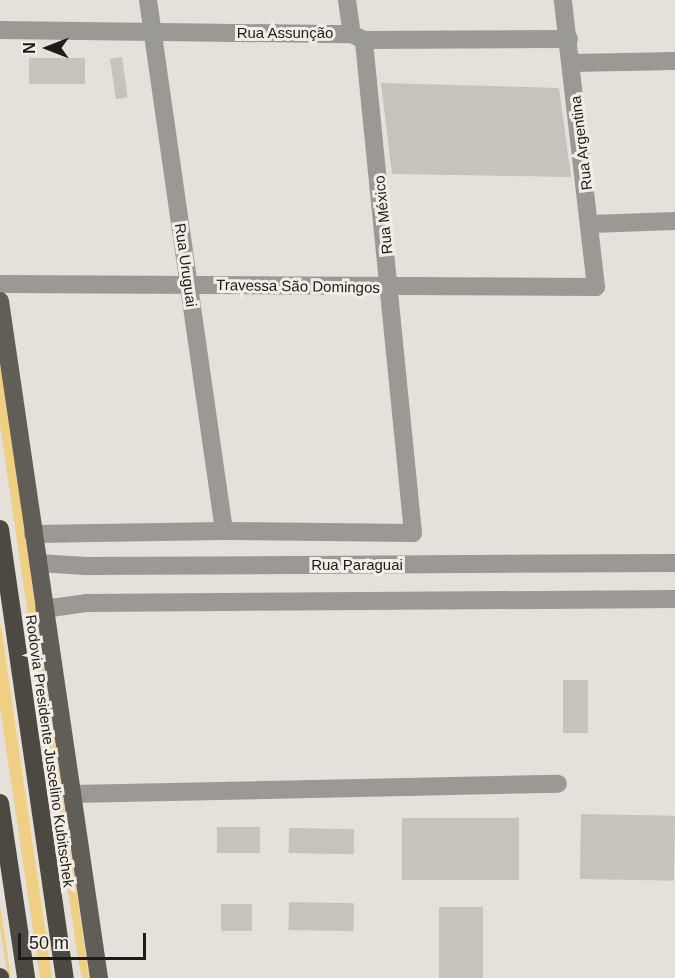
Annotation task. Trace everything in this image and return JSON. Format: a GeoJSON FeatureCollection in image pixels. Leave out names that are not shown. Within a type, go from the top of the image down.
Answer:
{"type":"FeatureCollection","features":[{"type":"Feature","properties":{"kind":"highway","name":"Rodovia Presidente Juscelino Kubitschek"},"geometry":{"type":"LineString","coordinates":[[0,529],[65,978]]}},
{"type":"Feature","properties":{"kind":"highway"},"geometry":{"type":"LineString","coordinates":[[0,803],[26,978]]}},
{"type":"Feature","properties":{"kind":"main road"},"geometry":{"type":"LineString","coordinates":[[0,301],[99,978]]}},
{"type":"Feature","properties":{"kind":"street","name":"Rua Uruguai"},"geometry":{"type":"LineString","coordinates":[[148,0],[224,531]]}},
{"type":"Feature","properties":{"kind":"street","name":"Rua México"},"geometry":{"type":"LineString","coordinates":[[224,531],[413,533],[390,288],[358,37],[347,0]]}},
{"type":"Feature","properties":{"kind":"street","name":"Rua Argentina"},"geometry":{"type":"LineString","coordinates":[[563,0],[591,224],[596,286]]}},
{"type":"Feature","properties":{"kind":"street","name":"Rua Assunção"},"geometry":{"type":"LineString","coordinates":[[0,30],[568,39]]}},
{"type":"Feature","properties":{"kind":"street"},"geometry":{"type":"LineString","coordinates":[[572,63],[675,61]]}},
{"type":"Feature","properties":{"kind":"street"},"geometry":{"type":"LineString","coordinates":[[591,224],[675,221]]}},
{"type":"Feature","properties":{"kind":"street","name":"Travessa São Domingos"},"geometry":{"type":"LineString","coordinates":[[0,284],[189,284],[390,288],[596,286]]}},
{"type":"Feature","properties":{"kind":"street"},"geometry":{"type":"LineString","coordinates":[[33,534],[224,531]]}},
{"type":"Feature","properties":{"kind":"street","name":"Rua Paraguai"},"geometry":{"type":"LineString","coordinates":[[38,564],[86,566],[675,563]]}},
{"type":"Feature","properties":{"kind":"street"},"geometry":{"type":"LineString","coordinates":[[44,609],[86,603],[675,599]]}},
{"type":"Feature","properties":{"kind":"street"},"geometry":{"type":"LineString","coordinates":[[72,794],[558,784]]}},
{"type":"Feature","properties":{"kind":"shaded area"},"geometry":{"type":"Polygon","coordinates":[[[0,364],[89,978],[82,978],[78,959],[0,425],[0,364]]]}},
{"type":"Feature","properties":{"kind":"shaded area"},"geometry":{"type":"Polygon","coordinates":[[[0,620],[52,978],[40,978],[0,707],[0,620]]]}},
{"type":"Feature","properties":{"kind":"shaded area"},"geometry":{"type":"Polygon","coordinates":[[[0,904],[11,978],[8,978],[0,927],[0,904]]]}},
{"type":"Feature","properties":{"kind":"building"},"geometry":{"type":"Polygon","coordinates":[[[122,57],[128,98],[116,99],[110,59],[122,57]]]}},
{"type":"Feature","properties":{"kind":"building"},"geometry":{"type":"Polygon","coordinates":[[[29,58],[85,58],[85,84],[29,84],[29,58]]]}},
{"type":"Feature","properties":{"kind":"building"},"geometry":{"type":"Polygon","coordinates":[[[381,83],[559,88],[571,177],[392,174],[381,83]]]}},
{"type":"Feature","properties":{"kind":"building"},"geometry":{"type":"Polygon","coordinates":[[[563,680],[588,680],[588,733],[563,733],[563,680]]]}},
{"type":"Feature","properties":{"kind":"building"},"geometry":{"type":"Polygon","coordinates":[[[581,814],[675,816],[674,881],[580,879],[581,814]]]}},
{"type":"Feature","properties":{"kind":"building"},"geometry":{"type":"Polygon","coordinates":[[[402,818],[519,818],[519,880],[402,880],[402,818]]]}},
{"type":"Feature","properties":{"kind":"building"},"geometry":{"type":"Polygon","coordinates":[[[217,827],[260,827],[260,853],[217,853],[217,827]]]}},
{"type":"Feature","properties":{"kind":"building"},"geometry":{"type":"Polygon","coordinates":[[[289,828],[354,829],[354,854],[289,853],[289,828]]]}},
{"type":"Feature","properties":{"kind":"building"},"geometry":{"type":"Polygon","coordinates":[[[289,902],[354,903],[354,931],[289,930],[289,902]]]}},
{"type":"Feature","properties":{"kind":"building"},"geometry":{"type":"Polygon","coordinates":[[[221,904],[252,904],[252,931],[221,931],[221,904]]]}},
{"type":"Feature","properties":{"kind":"building"},"geometry":{"type":"Polygon","coordinates":[[[439,907],[483,907],[483,978],[439,978],[439,907]]]}}]}
